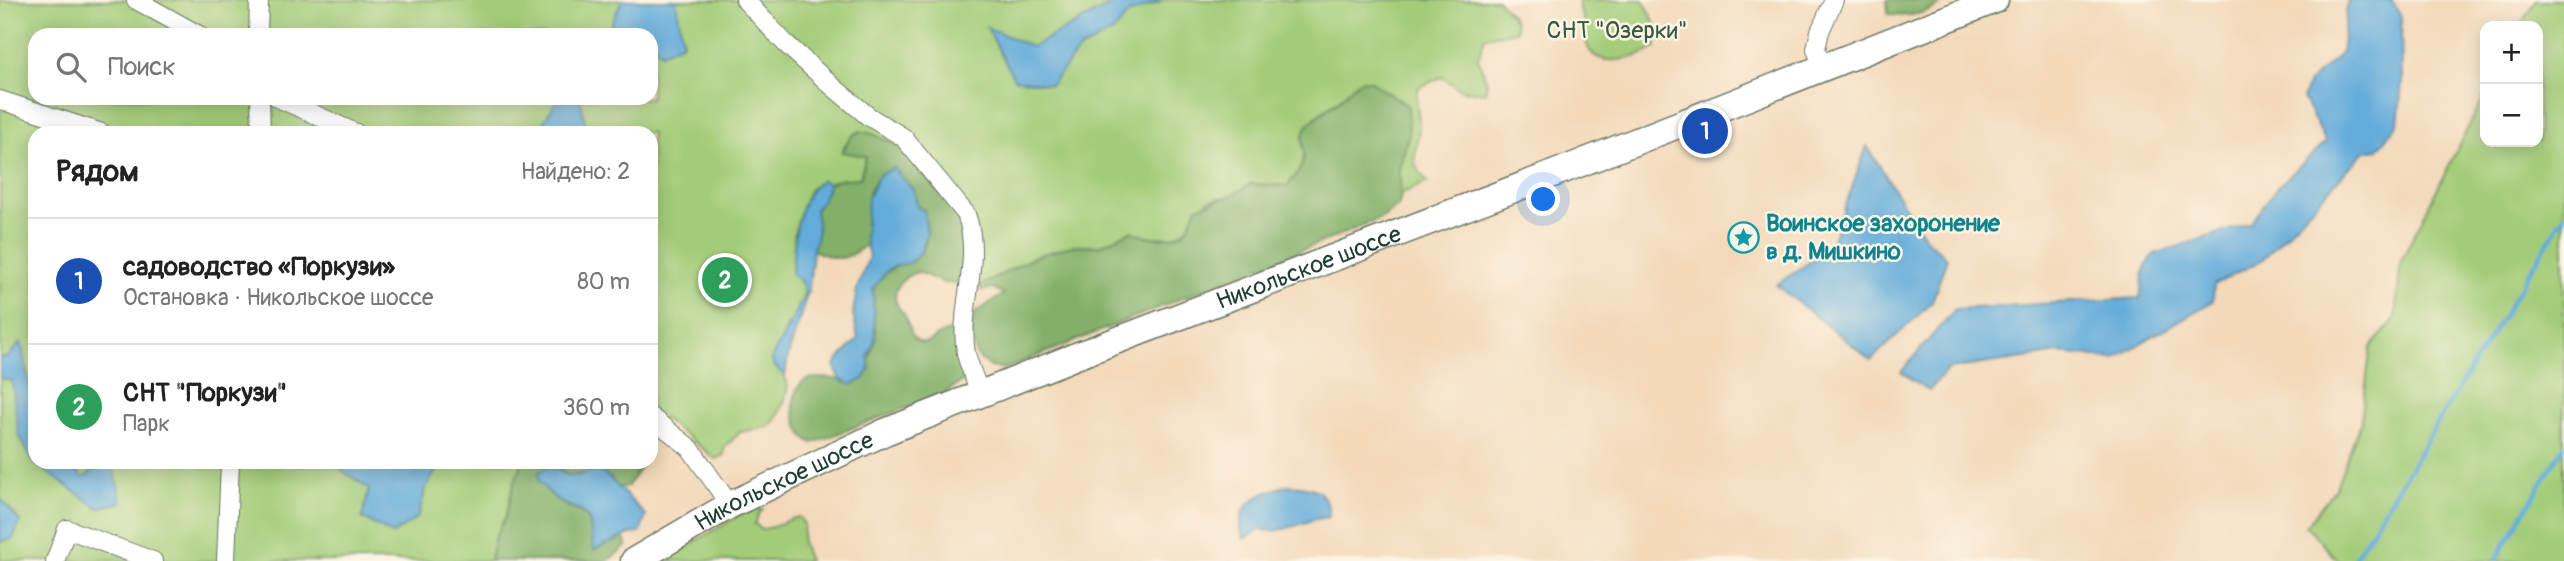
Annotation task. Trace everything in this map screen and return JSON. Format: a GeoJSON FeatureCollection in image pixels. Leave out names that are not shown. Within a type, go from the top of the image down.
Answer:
{"type":"FeatureCollection","features":[{"type":"Feature","properties":{"kind":"main road","name":"Никольское шоссе"},"geometry":{"type":"LineString","coordinates":[[634,561],[730,505],[885,432],[1995,0]]}},
{"type":"Feature","properties":{"kind":"street"},"geometry":{"type":"LineString","coordinates":[[136,0],[186,28]]}},
{"type":"Feature","properties":{"kind":"street"},"geometry":{"type":"LineString","coordinates":[[258,28],[259,0]]}},
{"type":"Feature","properties":{"kind":"street"},"geometry":{"type":"LineString","coordinates":[[745,0],[785,43],[832,86],[869,116],[903,137],[966,214],[972,243],[970,287],[966,305],[966,353],[980,395]]}},
{"type":"Feature","properties":{"kind":"street"},"geometry":{"type":"LineString","coordinates":[[1822,66],[1816,50],[1820,31],[1834,0]]}},
{"type":"Feature","properties":{"kind":"street"},"geometry":{"type":"LineString","coordinates":[[0,100],[80,126]]}},
{"type":"Feature","properties":{"kind":"street"},"geometry":{"type":"LineString","coordinates":[[260,105],[261,126]]}},
{"type":"Feature","properties":{"kind":"street"},"geometry":{"type":"LineString","coordinates":[[294,105],[340,126]]}},
{"type":"Feature","properties":{"kind":"street"},"geometry":{"type":"LineString","coordinates":[[658,423],[690,448],[730,505]]}},
{"type":"Feature","properties":{"kind":"street"},"geometry":{"type":"LineString","coordinates":[[226,561],[230,469]]}},
{"type":"Feature","properties":{"kind":"street"},"geometry":{"type":"LineString","coordinates":[[55,561],[67,528],[153,561]]}},
{"type":"Feature","properties":{"kind":"green space"},"geometry":{"type":"Polygon","coordinates":[[[0,0],[1498,0],[1515,22],[1516,31],[1485,37],[1478,58],[1487,82],[1485,93],[1461,90],[1442,77],[1419,87],[1415,162],[1428,182],[1401,194],[1399,169],[1409,133],[1400,99],[1380,90],[1372,81],[1322,111],[1307,127],[1303,136],[1303,163],[1287,186],[1251,184],[1232,195],[1208,201],[1186,230],[1171,238],[1142,236],[1131,231],[1099,246],[1075,245],[1036,256],[978,287],[960,284],[962,278],[941,194],[900,147],[879,137],[855,133],[842,152],[866,156],[860,178],[833,181],[829,184],[822,180],[809,190],[794,233],[795,252],[805,293],[775,352],[773,365],[787,382],[783,404],[768,427],[740,432],[724,448],[724,455],[716,459],[663,418],[658,427],[658,126],[28,126],[28,469],[520,469],[506,515],[494,540],[490,561],[0,561],[0,0]]]}},
{"type":"Feature","properties":{"kind":"green space","name":"СНТ \"Озерки\""},"geometry":{"type":"Polygon","coordinates":[[[1579,0],[1644,0],[1654,22],[1656,47],[1641,55],[1621,60],[1602,59],[1594,55],[1586,43],[1579,0]]]}},
{"type":"Feature","properties":{"kind":"green space"},"geometry":{"type":"Polygon","coordinates":[[[1887,0],[1945,0],[1926,12],[1903,15],[1888,14],[1887,0]]]}},
{"type":"Feature","properties":{"kind":"green space"},"geometry":{"type":"Polygon","coordinates":[[[2536,0],[2564,0],[2564,561],[2338,561],[2306,526],[2336,487],[2361,421],[2371,347],[2395,319],[2401,261],[2480,104],[2480,147],[2543,147],[2543,21],[2524,21],[2536,0]]]}},
{"type":"Feature","properties":{"kind":"green space"},"geometry":{"type":"Polygon","coordinates":[[[1361,80],[1372,81],[1408,107],[1409,133],[1399,169],[1399,205],[1382,218],[1005,369],[990,367],[976,355],[971,325],[976,312],[1004,294],[993,288],[982,291],[978,287],[1036,256],[1075,245],[1099,246],[1131,231],[1152,237],[1175,236],[1187,228],[1197,207],[1232,195],[1251,184],[1287,186],[1303,164],[1303,137],[1308,126],[1361,80]]]}},
{"type":"Feature","properties":{"kind":"green space"},"geometry":{"type":"Polygon","coordinates":[[[860,131],[900,147],[964,222],[960,284],[944,283],[918,272],[908,276],[900,284],[895,299],[912,335],[920,342],[928,342],[945,332],[956,332],[964,380],[945,393],[813,443],[801,431],[794,412],[796,393],[800,385],[806,380],[818,378],[840,379],[845,383],[869,369],[876,333],[871,302],[873,291],[885,274],[919,254],[926,238],[924,210],[918,208],[914,191],[894,168],[879,175],[869,191],[866,245],[852,255],[841,258],[813,250],[818,231],[815,209],[828,185],[836,180],[860,178],[866,156],[842,152],[851,137],[860,131]]]}},
{"type":"Feature","properties":{"kind":"green space"},"geometry":{"type":"Polygon","coordinates":[[[520,469],[559,469],[540,482],[558,501],[587,518],[592,540],[613,543],[623,537],[627,546],[607,561],[490,561],[494,540],[506,516],[520,469]]]}},
{"type":"Feature","properties":{"kind":"green space"},"geometry":{"type":"Polygon","coordinates":[[[559,469],[639,469],[627,487],[615,487],[611,478],[591,473],[568,475],[559,469]]]}},
{"type":"Feature","properties":{"kind":"green space"},"geometry":{"type":"Polygon","coordinates":[[[763,509],[755,524],[761,529],[799,517],[804,524],[802,542],[809,561],[661,561],[744,513],[763,509]]]}},
{"type":"Feature","properties":{"kind":"water"},"geometry":{"type":"Polygon","coordinates":[[[622,0],[676,0],[683,43],[661,53],[658,50],[658,28],[609,28],[622,0]]]}},
{"type":"Feature","properties":{"kind":"water"},"geometry":{"type":"Polygon","coordinates":[[[1120,0],[1162,1],[1128,14],[1114,31],[1079,50],[1051,85],[1014,79],[987,27],[1032,47],[1120,0]]]}},
{"type":"Feature","properties":{"kind":"water"},"geometry":{"type":"Polygon","coordinates":[[[2348,0],[2391,0],[2401,16],[2402,84],[2398,124],[2378,149],[2365,151],[2262,260],[2214,285],[2213,301],[2114,359],[2059,353],[1948,369],[1929,391],[1901,372],[1955,309],[2140,298],[2144,270],[2154,254],[2251,223],[2277,187],[2326,142],[2303,99],[2309,82],[2341,53],[2348,0]]]}},
{"type":"Feature","properties":{"kind":"water"},"geometry":{"type":"Polygon","coordinates":[[[554,105],[581,105],[586,126],[541,126],[554,105]]]}},
{"type":"Feature","properties":{"kind":"water"},"geometry":{"type":"Polygon","coordinates":[[[1867,146],[1925,238],[1947,258],[1932,302],[1871,360],[1776,285],[1830,248],[1867,146]]]}},
{"type":"Feature","properties":{"kind":"water"},"geometry":{"type":"Polygon","coordinates":[[[894,168],[914,191],[918,208],[924,210],[927,234],[921,252],[911,262],[892,267],[873,289],[875,340],[868,356],[870,369],[864,379],[852,385],[840,379],[835,367],[837,361],[858,339],[853,313],[857,289],[869,257],[865,239],[868,197],[879,175],[894,168]]]}},
{"type":"Feature","properties":{"kind":"water"},"geometry":{"type":"Polygon","coordinates":[[[822,180],[829,184],[822,201],[815,209],[818,231],[809,288],[788,356],[785,376],[773,365],[772,357],[805,293],[801,282],[792,274],[795,236],[806,198],[822,180]]]}},
{"type":"Feature","properties":{"kind":"water"},"geometry":{"type":"Polygon","coordinates":[[[21,342],[28,378],[28,452],[19,435],[12,381],[0,378],[0,357],[7,358],[21,342]]]}},
{"type":"Feature","properties":{"kind":"water"},"geometry":{"type":"Polygon","coordinates":[[[43,469],[75,469],[83,478],[95,469],[114,469],[122,502],[98,508],[43,469]]]}},
{"type":"Feature","properties":{"kind":"water"},"geometry":{"type":"Polygon","coordinates":[[[340,469],[438,469],[426,487],[418,517],[393,534],[362,518],[369,489],[340,469]]]}},
{"type":"Feature","properties":{"kind":"water"},"geometry":{"type":"Polygon","coordinates":[[[556,469],[572,476],[602,472],[646,516],[640,533],[630,534],[594,550],[589,519],[582,511],[553,496],[539,482],[538,472],[556,469]]]}},
{"type":"Feature","properties":{"kind":"water"},"geometry":{"type":"Polygon","coordinates":[[[1288,485],[1318,491],[1326,501],[1329,517],[1278,531],[1260,530],[1244,539],[1241,527],[1245,509],[1259,496],[1288,485]]]}},
{"type":"Feature","properties":{"kind":"water"},"geometry":{"type":"Polygon","coordinates":[[[0,498],[20,521],[13,539],[0,542],[0,498]]]}},
{"type":"Feature","properties":{"kind":"waterway"},"geometry":{"type":"LineString","coordinates":[[2353,561],[2564,216]]}},
{"type":"Feature","properties":{"kind":"waterway"},"geometry":{"type":"LineString","coordinates":[[2496,559],[2564,446]]}},
{"type":"Feature","properties":{"kind":"place","name":"садоводство «Поркузи»"},"geometry":{"type":"Point","coordinates":[1705,131]}},
{"type":"Feature","properties":{"kind":"place","name":"Воинское захоронение в д. Мишкино"},"geometry":{"type":"Point","coordinates":[1743,237]}},
{"type":"Feature","properties":{"kind":"place","name":"СНТ \"Поркузи\""},"geometry":{"type":"Point","coordinates":[725,280]}}]}
